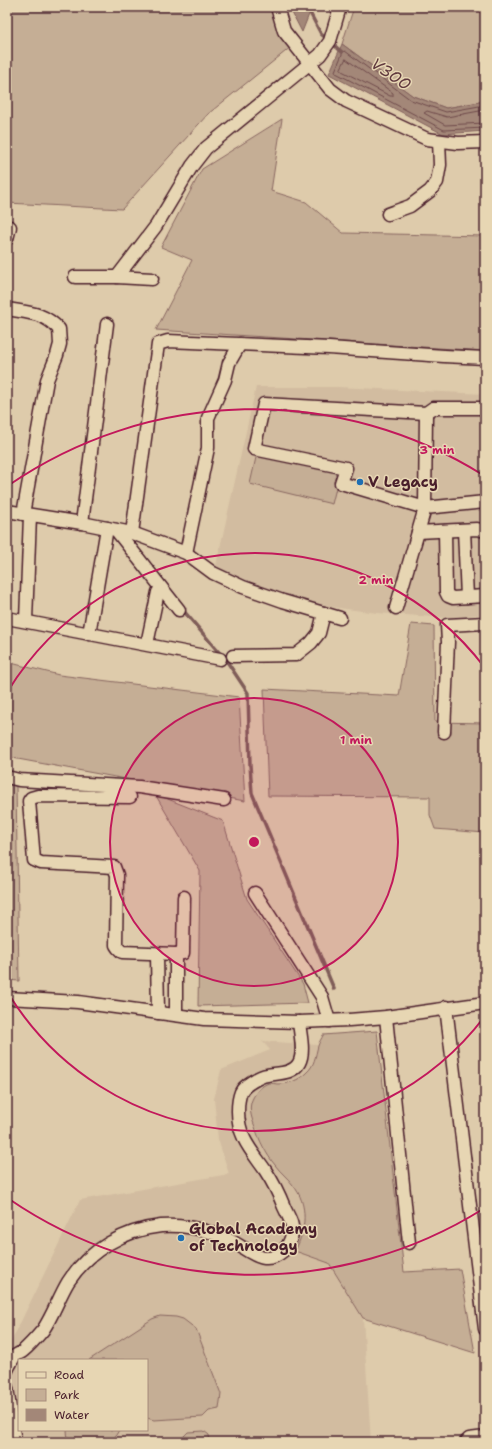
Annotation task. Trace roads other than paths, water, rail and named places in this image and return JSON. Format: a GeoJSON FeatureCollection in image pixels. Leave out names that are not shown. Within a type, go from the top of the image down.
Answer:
{"type":"FeatureCollection","features":[{"type":"Feature","properties":{"kind":"street"},"geometry":{"type":"LineString","coordinates":[[277,7],[284,31],[330,89],[346,101],[390,123],[427,139],[458,143],[485,142]]}},
{"type":"Feature","properties":{"kind":"street"},"geometry":{"type":"LineString","coordinates":[[117,277],[156,226],[192,166],[206,148],[320,55],[328,43],[340,7]]}},
{"type":"Feature","properties":{"kind":"street"},"geometry":{"type":"LineString","coordinates":[[388,214],[410,206],[430,191],[437,182],[440,165],[439,141]]}},
{"type":"Feature","properties":{"kind":"street"},"geometry":{"type":"LineString","coordinates":[[75,277],[152,279]]}},
{"type":"Feature","properties":{"kind":"street"},"geometry":{"type":"LineString","coordinates":[[7,309],[43,316],[52,321],[59,329],[60,344],[47,380],[27,515],[26,620]]}},
{"type":"Feature","properties":{"kind":"street"},"geometry":{"type":"LineString","coordinates":[[82,523],[107,324]]}},
{"type":"Feature","properties":{"kind":"street"},"geometry":{"type":"LineString","coordinates":[[132,533],[158,344],[168,341],[240,344],[485,358]]}},
{"type":"Feature","properties":{"kind":"street"},"geometry":{"type":"LineString","coordinates":[[186,553],[208,448],[208,418],[226,380],[229,363],[240,344]]}},
{"type":"Feature","properties":{"kind":"street"},"geometry":{"type":"LineString","coordinates":[[485,408],[433,408],[426,413],[264,404],[254,449],[346,468],[341,483],[426,508],[485,502]]}},
{"type":"Feature","properties":{"kind":"street"},"geometry":{"type":"LineString","coordinates":[[396,608],[426,508],[426,413]]}},
{"type":"Feature","properties":{"kind":"street"},"geometry":{"type":"LineString","coordinates":[[7,511],[132,533],[186,553],[213,573],[242,587],[340,618]]}},
{"type":"Feature","properties":{"kind":"street"},"geometry":{"type":"LineString","coordinates":[[112,529],[179,610]]}},
{"type":"Feature","properties":{"kind":"street"},"geometry":{"type":"LineString","coordinates":[[89,634],[112,529]]}},
{"type":"Feature","properties":{"kind":"street"},"geometry":{"type":"LineString","coordinates":[[418,532],[477,529],[485,532]]}},
{"type":"Feature","properties":{"kind":"street"},"geometry":{"type":"LineString","coordinates":[[464,530],[467,597]]}},
{"type":"Feature","properties":{"kind":"street"},"geometry":{"type":"LineString","coordinates":[[445,531],[446,592],[448,596],[453,598],[485,596]]}},
{"type":"Feature","properties":{"kind":"street"},"geometry":{"type":"LineString","coordinates":[[147,644],[158,592]]}},
{"type":"Feature","properties":{"kind":"street"},"geometry":{"type":"LineString","coordinates":[[233,656],[296,655],[311,643],[319,633],[324,612]]}},
{"type":"Feature","properties":{"kind":"street"},"geometry":{"type":"LineString","coordinates":[[7,618],[26,620],[89,634],[220,659]]}},
{"type":"Feature","properties":{"kind":"street"},"geometry":{"type":"LineString","coordinates":[[444,732],[448,642],[447,626],[485,623]]}},
{"type":"Feature","properties":{"kind":"street"},"geometry":{"type":"LineString","coordinates":[[7,777],[19,780],[139,787],[224,800]]}},
{"type":"Feature","properties":{"kind":"street"},"geometry":{"type":"LineString","coordinates":[[130,797],[38,796],[31,798],[29,801],[34,860],[41,863],[114,868],[117,875],[116,945],[122,952],[157,954],[183,953],[184,897]]}},
{"type":"Feature","properties":{"kind":"street"},"geometry":{"type":"LineString","coordinates":[[255,893],[322,997],[329,1021]]}},
{"type":"Feature","properties":{"kind":"street"},"geometry":{"type":"LineString","coordinates":[[157,954],[158,1013]]}},
{"type":"Feature","properties":{"kind":"street"},"geometry":{"type":"LineString","coordinates":[[176,954],[176,1016]]}},
{"type":"Feature","properties":{"kind":"street"},"geometry":{"type":"LineString","coordinates":[[7,998],[78,1002],[204,1019],[299,1022],[386,1017],[485,1002]]}},
{"type":"Feature","properties":{"kind":"street"},"geometry":{"type":"LineString","coordinates":[[446,1008],[485,1329]]}},
{"type":"Feature","properties":{"kind":"street"},"geometry":{"type":"LineString","coordinates":[[386,1017],[409,1243]]}},
{"type":"Feature","properties":{"kind":"street"},"geometry":{"type":"LineString","coordinates":[[7,1370],[15,1357],[32,1342],[50,1320],[69,1282],[77,1270],[97,1251],[121,1237],[147,1228],[178,1226],[193,1228],[222,1236],[254,1256],[274,1256],[285,1249],[291,1239],[291,1221],[266,1171],[243,1139],[239,1126],[238,1109],[241,1091],[251,1082],[265,1075],[279,1074],[290,1071],[298,1064],[301,1057],[299,1022]]}},
{"type":"Feature","properties":{"kind":"street"},"geometry":{"type":"LineString","coordinates":[[7,1388],[15,1442]]}},
{"type":"Feature","properties":{"kind":"street"},"geometry":{"type":"LineString","coordinates":[[466,1442],[469,1439],[485,1437]]}},
{"type":"Feature","properties":{"kind":"water"},"geometry":{"type":"Polygon","coordinates":[[[289,7],[312,7],[302,32],[289,7]]]}},
{"type":"Feature","properties":{"kind":"water"},"geometry":{"type":"Polygon","coordinates":[[[342,44],[413,96],[446,108],[485,101],[485,131],[443,134],[329,74],[342,44]]]}},
{"type":"Feature","properties":{"kind":"waterway","name":"V300"},"geometry":{"type":"LineString","coordinates":[[307,7],[321,34],[342,52]]}},
{"type":"Feature","properties":{"kind":"waterway"},"geometry":{"type":"LineString","coordinates":[[182,609],[228,663],[248,693],[252,793],[334,989]]}},
{"type":"Feature","properties":{"kind":"place","name":"V Legacy"},"geometry":{"type":"Point","coordinates":[360,482]}},
{"type":"Feature","properties":{"kind":"place","name":"Global Academy of Technology"},"geometry":{"type":"Point","coordinates":[181,1238]}}]}
